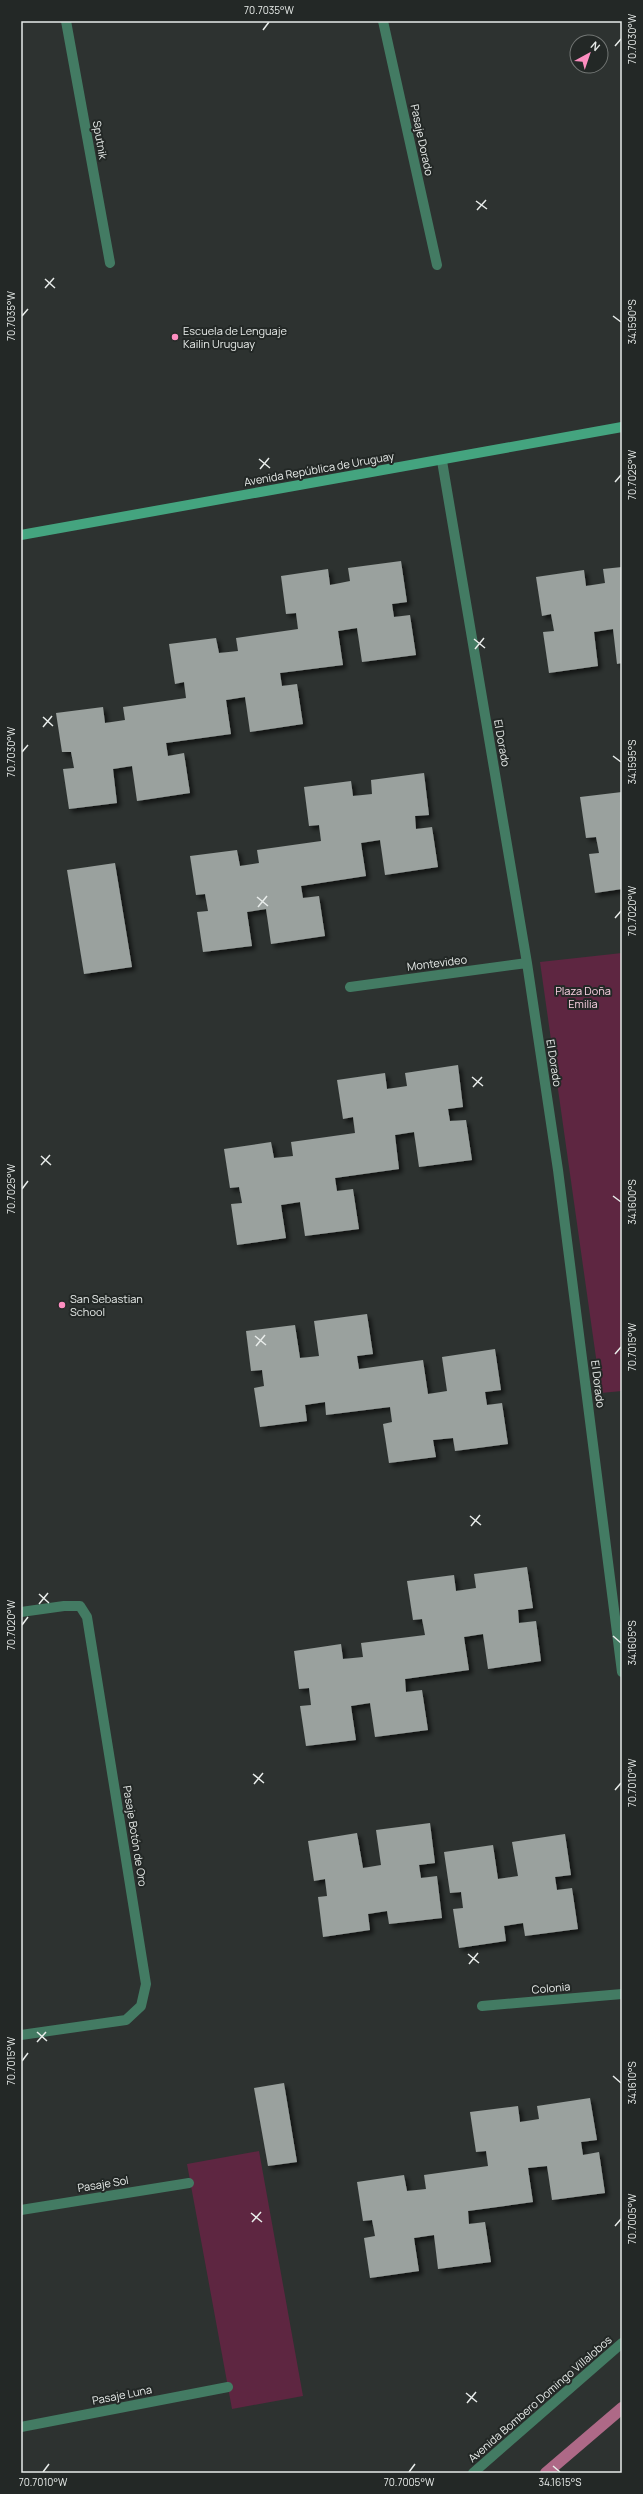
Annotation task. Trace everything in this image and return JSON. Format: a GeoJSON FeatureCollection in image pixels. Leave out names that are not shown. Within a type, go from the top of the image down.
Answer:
{"type":"FeatureCollection","features":[{"type":"Feature","properties":{"kind":"street","name":"Sputnik"},"geometry":{"type":"LineString","coordinates":[[66,21],[110,263]]}},
{"type":"Feature","properties":{"kind":"street","name":"Pasaje Dorado"},"geometry":{"type":"LineString","coordinates":[[383,21],[437,265]]}},
{"type":"Feature","properties":{"kind":"street","name":"Avenida República de Uruguay"},"geometry":{"type":"LineString","coordinates":[[21,535],[442,461],[622,427]]}},
{"type":"Feature","properties":{"kind":"street","name":"El Dorado"},"geometry":{"type":"LineString","coordinates":[[442,461],[527,963],[558,1170],[622,1672]]}},
{"type":"Feature","properties":{"kind":"street","name":"Montevideo"},"geometry":{"type":"LineString","coordinates":[[350,987],[527,963]]}},
{"type":"Feature","properties":{"kind":"street","name":"Pasaje Botón de Oro"},"geometry":{"type":"LineString","coordinates":[[21,1612],[80,1606],[87,1617],[146,1984],[141,2006],[126,2020],[21,2035]]}},
{"type":"Feature","properties":{"kind":"street","name":"Colonia"},"geometry":{"type":"LineString","coordinates":[[482,2006],[622,1994]]}},
{"type":"Feature","properties":{"kind":"street","name":"Pasaje Sol"},"geometry":{"type":"LineString","coordinates":[[21,2210],[190,2183]]}},
{"type":"Feature","properties":{"kind":"street","name":"Avenida Bombero Domingo Villalobos"},"geometry":{"type":"LineString","coordinates":[[473,2473],[622,2343]]}},
{"type":"Feature","properties":{"kind":"street","name":"Pasaje Luna"},"geometry":{"type":"LineString","coordinates":[[21,2427],[228,2387]]}},
{"type":"Feature","properties":{"kind":"green space","name":"Plaza Doña Emilia"},"geometry":{"type":"Polygon","coordinates":[[[622,953],[622,1391],[601,1393],[540,962],[622,953]]]}},
{"type":"Feature","properties":{"kind":"green space"},"geometry":{"type":"Polygon","coordinates":[[[259,2151],[303,2396],[232,2409],[187,2164],[259,2151]]]}},
{"type":"Feature","properties":{"kind":"building"},"geometry":{"type":"Polygon","coordinates":[[[401,561],[407,602],[392,604],[394,617],[410,615],[416,655],[362,662],[357,628],[338,631],[343,665],[280,673],[282,686],[297,684],[303,724],[250,732],[245,697],[226,700],[231,734],[166,743],[168,756],[184,753],[190,793],[137,801],[132,766],[113,769],[117,803],[69,809],[63,769],[74,768],[71,752],[62,752],[56,713],[103,707],[105,723],[125,720],[123,707],[186,698],[184,682],[175,684],[169,644],[216,638],[219,653],[238,651],[236,638],[298,629],[296,613],[286,614],[281,576],[328,569],[330,585],[350,581],[348,568],[401,561]]]}},
{"type":"Feature","properties":{"kind":"building"},"geometry":{"type":"Polygon","coordinates":[[[622,567],[622,663],[617,664],[613,629],[594,632],[598,666],[549,673],[543,632],[554,631],[551,614],[542,616],[536,577],[584,570],[586,586],[605,583],[603,569],[622,567]]]}},
{"type":"Feature","properties":{"kind":"building"},"geometry":{"type":"Polygon","coordinates":[[[424,773],[429,815],[415,816],[416,829],[432,827],[438,867],[385,875],[380,840],[361,843],[366,876],[301,886],[303,898],[319,896],[325,936],[271,944],[266,909],[247,912],[252,946],[203,952],[197,912],[208,911],[205,894],[196,895],[190,856],[237,850],[240,866],[259,863],[257,850],[321,841],[319,825],[309,826],[304,787],[351,781],[353,796],[372,794],[371,780],[424,773]]]}},
{"type":"Feature","properties":{"kind":"building"},"geometry":{"type":"Polygon","coordinates":[[[622,792],[622,889],[595,893],[589,854],[599,853],[596,837],[586,838],[580,797],[622,792]]]}},
{"type":"Feature","properties":{"kind":"building"},"geometry":{"type":"Polygon","coordinates":[[[115,863],[132,967],[84,974],[67,870],[115,863]]]}},
{"type":"Feature","properties":{"kind":"building"},"geometry":{"type":"Polygon","coordinates":[[[458,1065],[463,1107],[448,1109],[450,1121],[466,1120],[472,1160],[419,1167],[414,1132],[395,1135],[399,1169],[335,1178],[337,1191],[353,1189],[359,1229],[305,1236],[300,1202],[281,1205],[286,1238],[237,1245],[231,1204],[242,1203],[239,1187],[230,1188],[224,1149],[271,1142],[274,1158],[293,1156],[291,1142],[355,1133],[353,1117],[343,1119],[337,1080],[385,1073],[387,1089],[407,1086],[405,1073],[458,1065]]]}},
{"type":"Feature","properties":{"kind":"building"},"geometry":{"type":"Polygon","coordinates":[[[367,1314],[373,1354],[357,1356],[359,1369],[423,1360],[428,1394],[447,1391],[442,1357],[495,1349],[501,1390],[485,1392],[487,1405],[502,1403],[508,1444],[455,1451],[453,1438],[433,1440],[436,1457],[389,1463],[383,1424],[392,1422],[390,1407],[326,1415],[325,1402],[305,1405],[307,1421],[260,1427],[254,1388],[264,1386],[262,1370],[251,1371],[246,1331],[295,1325],[300,1358],[319,1356],[314,1321],[367,1314]]]}},
{"type":"Feature","properties":{"kind":"building"},"geometry":{"type":"Polygon","coordinates":[[[527,1567],[533,1608],[518,1610],[519,1623],[536,1621],[541,1661],[488,1669],[483,1634],[464,1637],[469,1670],[405,1679],[406,1692],[422,1690],[428,1730],[375,1737],[370,1703],[351,1706],[356,1740],[306,1746],[300,1706],[311,1705],[309,1688],[299,1689],[294,1651],[341,1644],[343,1659],[363,1657],[361,1643],[425,1635],[422,1619],[413,1620],[407,1581],[454,1575],[456,1591],[476,1588],[474,1574],[527,1567]]]}},
{"type":"Feature","properties":{"kind":"building"},"geometry":{"type":"Polygon","coordinates":[[[430,1823],[435,1863],[419,1865],[421,1878],[437,1876],[442,1918],[389,1924],[387,1911],[368,1914],[370,1930],[323,1937],[318,1897],[327,1896],[325,1879],[314,1881],[308,1841],[357,1833],[363,1868],[381,1865],[376,1830],[430,1823]]]}},
{"type":"Feature","properties":{"kind":"building"},"geometry":{"type":"Polygon","coordinates":[[[565,1834],[571,1875],[555,1877],[557,1890],[572,1888],[578,1929],[525,1936],[523,1923],[504,1926],[506,1941],[459,1948],[453,1909],[463,1908],[461,1892],[450,1893],[444,1852],[493,1845],[498,1879],[518,1876],[512,1842],[565,1834]]]}},
{"type":"Feature","properties":{"kind":"building"},"geometry":{"type":"Polygon","coordinates":[[[284,2083],[297,2162],[268,2166],[254,2088],[284,2083]]]}},
{"type":"Feature","properties":{"kind":"building"},"geometry":{"type":"Polygon","coordinates":[[[590,2098],[597,2140],[581,2142],[583,2155],[599,2152],[605,2193],[552,2200],[547,2166],[528,2168],[533,2202],[468,2211],[469,2224],[485,2222],[491,2262],[438,2269],[434,2235],[414,2238],[419,2271],[370,2278],[364,2238],[375,2236],[372,2220],[363,2221],[357,2182],[404,2175],[407,2191],[426,2189],[424,2175],[488,2166],[486,2151],[476,2152],[470,2112],[518,2106],[520,2122],[539,2119],[537,2106],[590,2098]]]}},
{"type":"Feature","properties":{"kind":"waterway"},"geometry":{"type":"LineString","coordinates":[[546,2473],[622,2408]]}},
{"type":"Feature","properties":{"kind":"place","name":"Escuela de Lenguaje Kailin Uruguay"},"geometry":{"type":"Point","coordinates":[175,337]}},
{"type":"Feature","properties":{"kind":"place","name":"San Sebastian School"},"geometry":{"type":"Point","coordinates":[62,1305]}}]}
